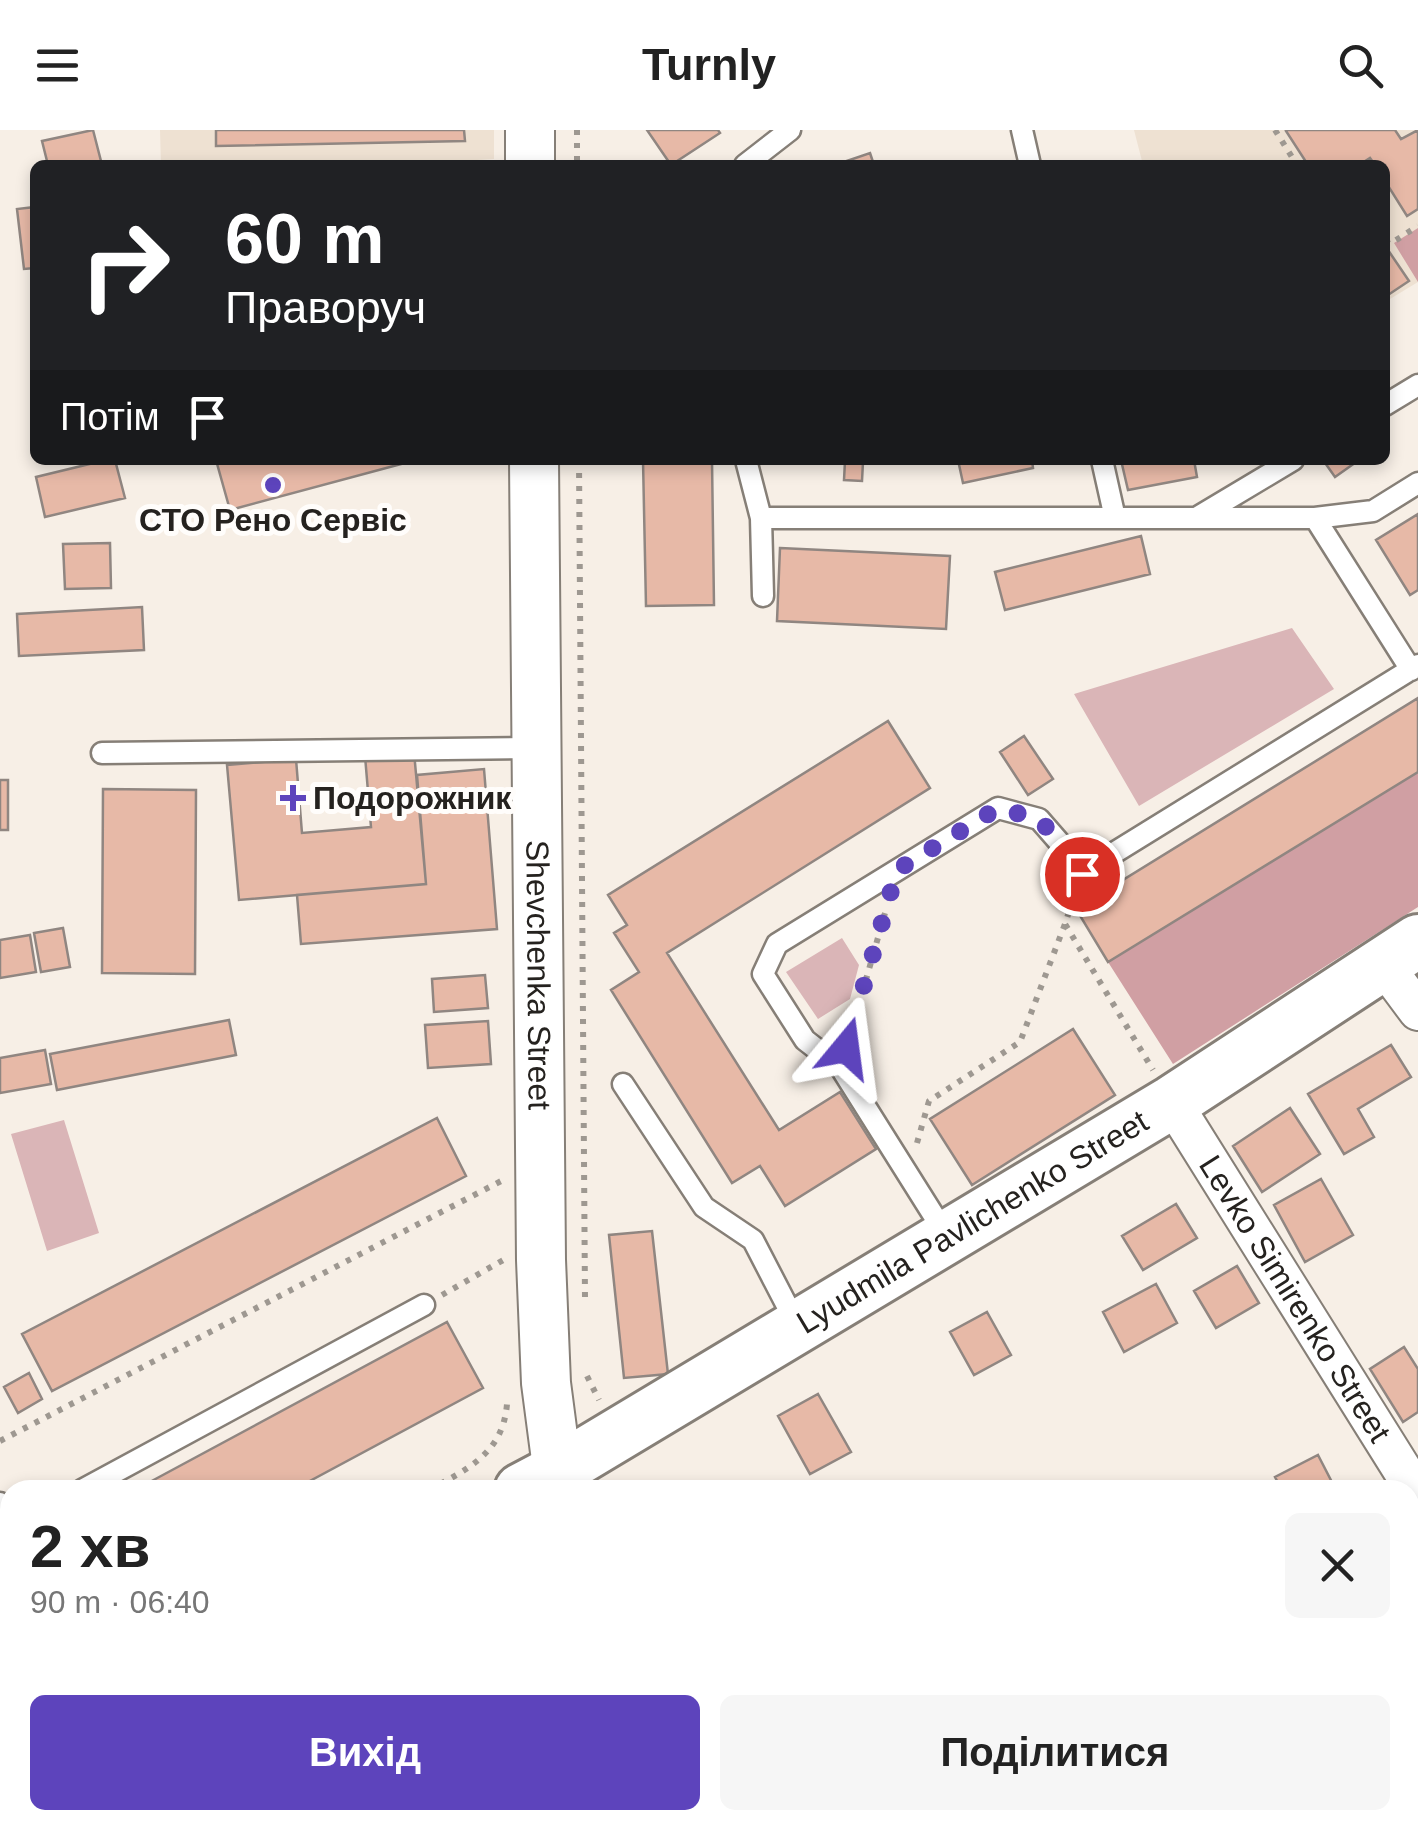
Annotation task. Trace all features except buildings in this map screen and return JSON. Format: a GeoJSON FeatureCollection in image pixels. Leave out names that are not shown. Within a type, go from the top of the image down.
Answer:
{"type":"FeatureCollection","features":[{"type":"Feature","properties":{"kind":"main road","name":"Lyudmila Pavlichenko Street"},"geometry":{"type":"LineString","coordinates":[[552,1480],[798,1326],[1172,1102],[1400,952]]}},
{"type":"Feature","properties":{"kind":"street"},"geometry":{"type":"LineString","coordinates":[[530,130],[530,160]]}},
{"type":"Feature","properties":{"kind":"street","name":"Shevchenka Street"},"geometry":{"type":"LineString","coordinates":[[534,465],[546,1480]]}},
{"type":"Feature","properties":{"kind":"street"},"geometry":{"type":"LineString","coordinates":[[1400,952],[1418,1012]]}},
{"type":"Feature","properties":{"kind":"street","name":"Levko Simirenko Street"},"geometry":{"type":"LineString","coordinates":[[1172,1102],[1409,1480]]}},
{"type":"Feature","properties":{"kind":"lane"},"geometry":{"type":"LineString","coordinates":[[749,160],[764,138],[790,130]]}},
{"type":"Feature","properties":{"kind":"lane"},"geometry":{"type":"LineString","coordinates":[[1022,130],[1029,160]]}},
{"type":"Feature","properties":{"kind":"lane"},"geometry":{"type":"LineString","coordinates":[[1390,402],[1418,385]]}},
{"type":"Feature","properties":{"kind":"lane"},"geometry":{"type":"LineString","coordinates":[[747,465],[762,518],[763,596]]}},
{"type":"Feature","properties":{"kind":"lane"},"geometry":{"type":"LineString","coordinates":[[1103,465],[1114,518]]}},
{"type":"Feature","properties":{"kind":"lane"},"geometry":{"type":"LineString","coordinates":[[1196,518],[1285,465]]}},
{"type":"Feature","properties":{"kind":"lane"},"geometry":{"type":"LineString","coordinates":[[762,518],[1314,518],[1374,511],[1418,483]]}},
{"type":"Feature","properties":{"kind":"lane"},"geometry":{"type":"LineString","coordinates":[[947,1236],[841,1068],[804,1040],[763,974],[776,944],[998,808],[1039,819],[1066,850],[1109,856],[1415,668],[1314,518]]}},
{"type":"Feature","properties":{"kind":"lane"},"geometry":{"type":"LineString","coordinates":[[102,754],[538,748]]}},
{"type":"Feature","properties":{"kind":"lane"},"geometry":{"type":"LineString","coordinates":[[624,1084],[704,1207],[753,1240],[798,1326]]}},
{"type":"Feature","properties":{"kind":"lane"},"geometry":{"type":"LineString","coordinates":[[100,1480],[424,1305]]}},
{"type":"Feature","properties":{"kind":"path"},"geometry":{"type":"LineString","coordinates":[[577,130],[577,160]]}},
{"type":"Feature","properties":{"kind":"path"},"geometry":{"type":"LineString","coordinates":[[1275,130],[1295,160]]}},
{"type":"Feature","properties":{"kind":"path"},"geometry":{"type":"LineString","coordinates":[[1390,244],[1418,226]]}},
{"type":"Feature","properties":{"kind":"path"},"geometry":{"type":"LineString","coordinates":[[579,465],[586,1312]]}},
{"type":"Feature","properties":{"kind":"path"},"geometry":{"type":"LineString","coordinates":[[908,1174],[929,1101],[1020,1042],[1088,854]]}},
{"type":"Feature","properties":{"kind":"path"},"geometry":{"type":"LineString","coordinates":[[841,1068],[897,870]]}},
{"type":"Feature","properties":{"kind":"path"},"geometry":{"type":"LineString","coordinates":[[1065,924],[1172,1102]]}},
{"type":"Feature","properties":{"kind":"path"},"geometry":{"type":"LineString","coordinates":[[0,1441],[541,1160]]}},
{"type":"Feature","properties":{"kind":"path"},"geometry":{"type":"LineString","coordinates":[[424,1305],[542,1238]]}},
{"type":"Feature","properties":{"kind":"shaded area"},"geometry":{"type":"Polygon","coordinates":[[[160,130],[494,130],[494,159],[161,160],[160,130]]]}},
{"type":"Feature","properties":{"kind":"shaded area"},"geometry":{"type":"Polygon","coordinates":[[[1134,130],[1418,130],[1418,282],[1390,299],[1390,160],[1142,160],[1134,130]]]}},
{"type":"Feature","properties":{"kind":"shaded area"},"geometry":{"type":"Polygon","coordinates":[[[1418,228],[1418,282],[1394,243],[1418,228]]]}},
{"type":"Feature","properties":{"kind":"shaded area"},"geometry":{"type":"Polygon","coordinates":[[[1292,628],[1334,689],[1139,806],[1074,694],[1292,628]]]}},
{"type":"Feature","properties":{"kind":"shaded area"},"geometry":{"type":"Polygon","coordinates":[[[1418,772],[1418,907],[1173,1064],[1108,962],[1418,772]]]}},
{"type":"Feature","properties":{"kind":"shaded area"},"geometry":{"type":"Polygon","coordinates":[[[842,938],[859,965],[850,999],[818,1019],[786,972],[842,938]]]}},
{"type":"Feature","properties":{"kind":"shaded area"},"geometry":{"type":"Polygon","coordinates":[[[64,1120],[99,1233],[47,1251],[11,1134],[64,1120]]]}},
{"type":"Feature","properties":{"kind":"place","name":"СТО Рено Сервіс"},"geometry":{"type":"Point","coordinates":[273,485]}},
{"type":"Feature","properties":{"kind":"place","name":"Подорожник"},"geometry":{"type":"Point","coordinates":[293,798]}},
{"type":"Feature","properties":{"kind":"route"},"geometry":{"type":"LineString","coordinates":[[846,1048],[897,870],[998,808],[1039,819],[1066,850],[1088,854],[1082,874]]}}]}
